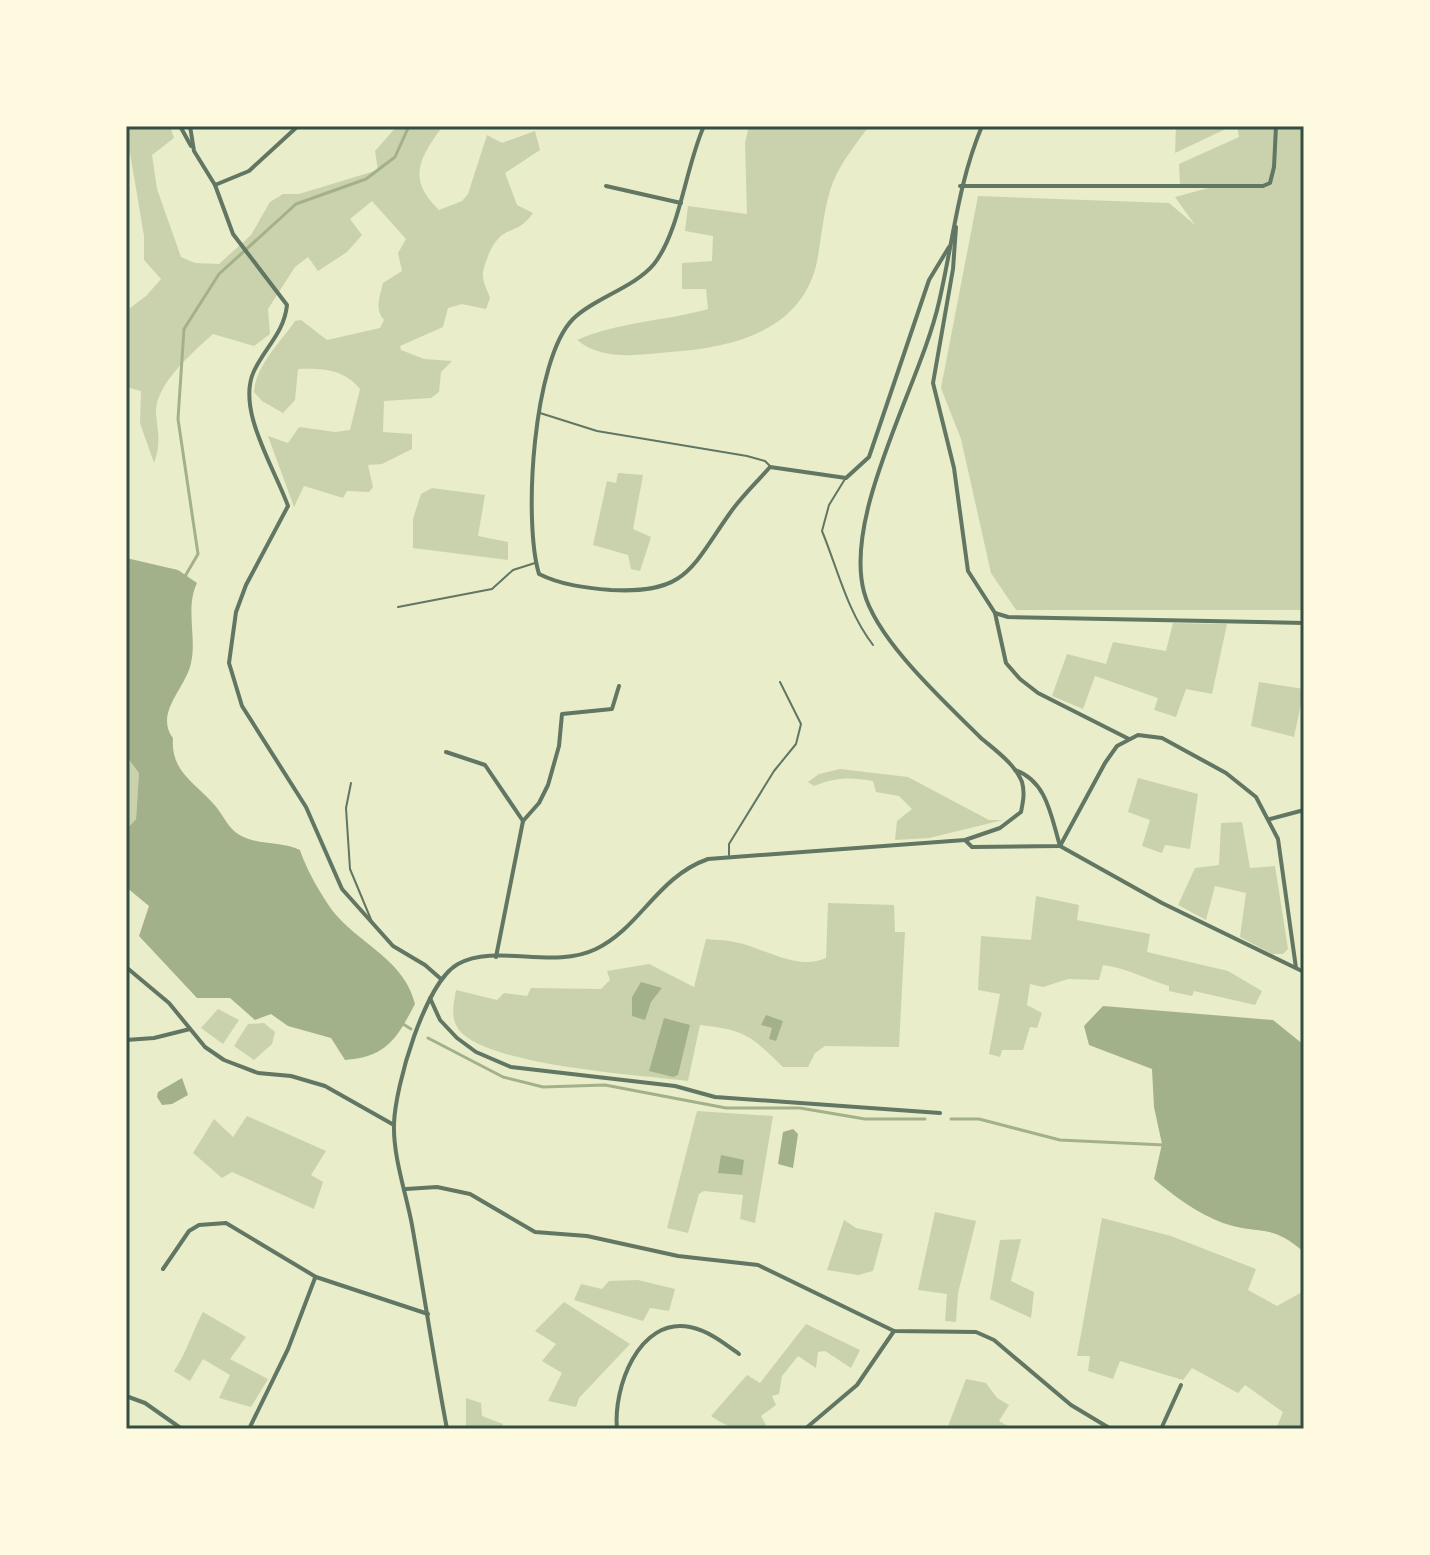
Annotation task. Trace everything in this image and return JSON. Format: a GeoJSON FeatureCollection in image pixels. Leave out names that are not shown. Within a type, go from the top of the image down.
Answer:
{"type":"FeatureCollection","features":[{"type":"Feature","properties":{"kind":"street"},"geometry":{"type":"LineString","coordinates":[[180,126],[215,185],[233,234],[287,305],[285,327],[259,361],[248,385],[251,421],[274,466],[288,506],[246,585],[236,612],[229,663],[242,706],[306,807],[342,889],[393,946],[425,965],[441,979]]}},
{"type":"Feature","properties":{"kind":"street"},"geometry":{"type":"LineString","coordinates":[[190,126],[194,151]]}},
{"type":"Feature","properties":{"kind":"street"},"geometry":{"type":"LineString","coordinates":[[215,185],[249,171],[298,126]]}},
{"type":"Feature","properties":{"kind":"street"},"geometry":{"type":"LineString","coordinates":[[704,126],[694,148],[681,203],[654,264],[608,299],[575,317],[556,341],[538,412],[534,473],[536,563],[539,574],[554,582],[638,591],[673,583],[693,568],[732,510],[770,467],[846,478],[858,471],[869,457],[929,280],[949,247]]}},
{"type":"Feature","properties":{"kind":"street"},"geometry":{"type":"LineString","coordinates":[[982,126],[960,186],[953,269],[934,368],[933,394],[954,468],[968,571],[995,613],[1006,663],[1020,679],[1038,693],[1129,739]]}},
{"type":"Feature","properties":{"kind":"street"},"geometry":{"type":"LineString","coordinates":[[960,186],[1170,189],[1263,186],[1270,183],[1274,167],[1276,126]]}},
{"type":"Feature","properties":{"kind":"street"},"geometry":{"type":"LineString","coordinates":[[606,186],[681,203]]}},
{"type":"Feature","properties":{"kind":"street"},"geometry":{"type":"LineString","coordinates":[[957,209],[939,303],[876,487],[859,563],[865,596],[896,647],[941,699],[1015,770],[1029,775],[1045,795],[1060,846]]}},
{"type":"Feature","properties":{"kind":"street"},"geometry":{"type":"LineString","coordinates":[[995,613],[1008,617],[1304,623]]}},
{"type":"Feature","properties":{"kind":"street"},"geometry":{"type":"LineString","coordinates":[[496,957],[523,821],[539,803],[548,785],[559,746],[562,714],[612,709],[619,686]]}},
{"type":"Feature","properties":{"kind":"street"},"geometry":{"type":"LineString","coordinates":[[1060,846],[1117,746],[1138,735],[1162,738],[1226,773],[1256,797],[1270,819],[1278,839],[1296,968]]}},
{"type":"Feature","properties":{"kind":"street"},"geometry":{"type":"LineString","coordinates":[[446,752],[485,765],[523,821]]}},
{"type":"Feature","properties":{"kind":"street"},"geometry":{"type":"LineString","coordinates":[[447,1429],[394,1125],[411,1050],[430,998],[441,979],[465,961],[496,957],[556,958],[595,950],[609,941],[673,876],[708,859],[965,840],[1000,828],[1021,812],[1024,795],[1015,770]]}},
{"type":"Feature","properties":{"kind":"street"},"geometry":{"type":"LineString","coordinates":[[1270,819],[1304,810]]}},
{"type":"Feature","properties":{"kind":"street"},"geometry":{"type":"LineString","coordinates":[[965,840],[972,847],[1060,846],[1162,903],[1304,972]]}},
{"type":"Feature","properties":{"kind":"street"},"geometry":{"type":"LineString","coordinates":[[126,967],[169,1003],[205,1047],[224,1060],[258,1073],[291,1076],[325,1086],[394,1125]]}},
{"type":"Feature","properties":{"kind":"street"},"geometry":{"type":"LineString","coordinates":[[430,998],[440,1020],[457,1038],[476,1052],[511,1067],[675,1086],[724,1098],[940,1113]]}},
{"type":"Feature","properties":{"kind":"street"},"geometry":{"type":"LineString","coordinates":[[126,1040],[154,1038],[191,1029]]}},
{"type":"Feature","properties":{"kind":"street"},"geometry":{"type":"LineString","coordinates":[[406,1189],[437,1187],[470,1194],[535,1232],[587,1236],[678,1256],[758,1265],[894,1331],[961,1329],[976,1332],[994,1340],[1071,1405],[1111,1429]]}},
{"type":"Feature","properties":{"kind":"street"},"geometry":{"type":"LineString","coordinates":[[163,1269],[189,1231],[215,1221],[238,1227],[316,1277],[428,1314]]}},
{"type":"Feature","properties":{"kind":"street"},"geometry":{"type":"LineString","coordinates":[[249,1429],[288,1349],[316,1277]]}},
{"type":"Feature","properties":{"kind":"street"},"geometry":{"type":"LineString","coordinates":[[617,1429],[619,1391],[626,1369],[648,1339],[667,1328],[687,1326],[708,1332],[739,1354]]}},
{"type":"Feature","properties":{"kind":"street"},"geometry":{"type":"LineString","coordinates":[[805,1429],[857,1385],[894,1331]]}},
{"type":"Feature","properties":{"kind":"street"},"geometry":{"type":"LineString","coordinates":[[1161,1429],[1181,1385]]}},
{"type":"Feature","properties":{"kind":"street"},"geometry":{"type":"LineString","coordinates":[[126,1396],[145,1403],[182,1429]]}},
{"type":"Feature","properties":{"kind":"lane"},"geometry":{"type":"LineString","coordinates":[[538,412],[597,431],[747,456],[765,461],[770,467]]}},
{"type":"Feature","properties":{"kind":"lane"},"geometry":{"type":"LineString","coordinates":[[846,478],[829,505],[822,531],[835,556],[849,608],[873,645]]}},
{"type":"Feature","properties":{"kind":"lane"},"geometry":{"type":"LineString","coordinates":[[398,607],[492,589],[513,570],[536,563]]}},
{"type":"Feature","properties":{"kind":"lane"},"geometry":{"type":"LineString","coordinates":[[729,857],[729,844],[774,771],[796,744],[801,724],[780,682]]}},
{"type":"Feature","properties":{"kind":"lane"},"geometry":{"type":"LineString","coordinates":[[351,783],[346,808],[350,869],[373,923]]}},
{"type":"Feature","properties":{"kind":"shaded area"},"geometry":{"type":"Polygon","coordinates":[[[126,126],[170,126],[174,138],[152,155],[157,189],[181,257],[195,263],[219,264],[251,235],[270,202],[283,194],[299,194],[378,170],[375,151],[397,126],[443,126],[428,148],[420,168],[422,188],[439,210],[462,201],[468,194],[487,135],[502,143],[535,131],[540,150],[505,173],[517,205],[533,213],[527,221],[504,234],[493,245],[483,273],[490,298],[486,309],[462,304],[448,308],[443,327],[400,346],[401,350],[424,359],[452,361],[441,372],[439,392],[431,398],[384,401],[383,432],[412,434],[412,449],[382,464],[368,465],[373,487],[369,492],[347,491],[343,498],[304,486],[294,507],[268,436],[288,443],[299,427],[335,432],[350,430],[360,389],[354,382],[332,371],[298,369],[295,400],[283,413],[262,401],[254,392],[264,363],[295,321],[301,320],[327,340],[380,328],[384,320],[378,307],[383,283],[402,271],[398,253],[406,239],[372,201],[350,219],[362,235],[347,252],[318,271],[308,257],[295,267],[268,309],[270,334],[254,346],[213,334],[168,380],[161,392],[157,403],[158,444],[154,463],[140,423],[141,391],[126,387],[126,311],[146,296],[161,279],[144,260],[144,236],[130,153],[126,151],[126,126]]]}},
{"type":"Feature","properties":{"kind":"shaded area"},"geometry":{"type":"Polygon","coordinates":[[[749,126],[869,126],[833,182],[816,266],[795,307],[760,332],[693,350],[609,354],[587,347],[577,340],[609,329],[708,309],[706,289],[682,289],[682,263],[712,261],[713,236],[685,231],[688,206],[747,214],[745,143],[749,126]]]}},
{"type":"Feature","properties":{"kind":"shaded area"},"geometry":{"type":"Polygon","coordinates":[[[1176,126],[1232,126],[1175,153],[1176,126]]]}},
{"type":"Feature","properties":{"kind":"shaded area"},"geometry":{"type":"Polygon","coordinates":[[[1237,126],[1304,126],[1304,610],[1016,610],[991,573],[961,439],[941,388],[978,196],[1169,203],[1195,225],[1175,197],[1212,187],[1180,185],[1179,164],[1239,137],[1237,126]]]}},
{"type":"Feature","properties":{"kind":"shaded area"},"geometry":{"type":"Polygon","coordinates":[[[618,473],[643,475],[633,529],[651,537],[640,571],[631,569],[628,555],[593,545],[607,481],[616,483],[618,473]]]}},
{"type":"Feature","properties":{"kind":"shaded area"},"geometry":{"type":"Polygon","coordinates":[[[432,488],[485,495],[478,536],[508,542],[508,560],[413,548],[413,519],[421,494],[432,488]]]}},
{"type":"Feature","properties":{"kind":"shaded area"},"geometry":{"type":"Polygon","coordinates":[[[126,558],[178,570],[197,583],[191,612],[191,663],[167,719],[173,750],[181,769],[236,832],[253,840],[300,850],[332,910],[393,966],[410,989],[415,1004],[396,1036],[381,1050],[345,1060],[331,1038],[288,1026],[271,1014],[255,1020],[230,998],[197,998],[139,936],[149,906],[126,887],[126,830],[136,819],[139,773],[126,756],[126,558]]]}},
{"type":"Feature","properties":{"kind":"shaded area"},"geometry":{"type":"Polygon","coordinates":[[[1173,623],[1227,624],[1212,694],[1186,689],[1176,717],[1154,710],[1158,698],[1095,676],[1083,709],[1052,696],[1067,654],[1106,664],[1113,642],[1166,651],[1173,623]]]}},
{"type":"Feature","properties":{"kind":"shaded area"},"geometry":{"type":"Polygon","coordinates":[[[1259,682],[1304,689],[1294,737],[1251,726],[1259,682]]]}},
{"type":"Feature","properties":{"kind":"shaded area"},"geometry":{"type":"Polygon","coordinates":[[[126,756],[139,773],[136,819],[126,830],[126,756]]]}},
{"type":"Feature","properties":{"kind":"shaded area"},"geometry":{"type":"Polygon","coordinates":[[[840,769],[908,777],[989,820],[1003,820],[929,838],[895,840],[897,821],[912,809],[899,796],[876,792],[873,781],[836,779],[814,786],[808,782],[819,774],[840,769]]]}},
{"type":"Feature","properties":{"kind":"shaded area"},"geometry":{"type":"Polygon","coordinates":[[[1138,778],[1198,794],[1190,849],[1165,845],[1162,853],[1142,846],[1150,820],[1128,812],[1138,778]]]}},
{"type":"Feature","properties":{"kind":"shaded area"},"geometry":{"type":"Polygon","coordinates":[[[1242,822],[1250,868],[1275,866],[1288,949],[1283,954],[1272,954],[1240,937],[1246,893],[1215,886],[1206,920],[1178,905],[1195,868],[1219,865],[1221,823],[1242,822]]]}},
{"type":"Feature","properties":{"kind":"shaded area"},"geometry":{"type":"Polygon","coordinates":[[[1036,896],[1079,905],[1077,920],[1150,934],[1147,952],[1228,971],[1262,991],[1255,1005],[1194,991],[1192,996],[1169,991],[1169,986],[1103,965],[1099,980],[1068,979],[1043,987],[1030,984],[1027,1005],[1042,1013],[1037,1028],[1030,1027],[1023,1050],[1002,1050],[1000,1057],[989,1054],[1000,994],[978,990],[981,936],[1031,940],[1036,896]]]}},
{"type":"Feature","properties":{"kind":"shaded area"},"geometry":{"type":"Polygon","coordinates":[[[828,903],[894,905],[895,932],[905,932],[899,1047],[825,1046],[815,1053],[808,1067],[783,1067],[747,1036],[728,1029],[700,1025],[688,1081],[604,1072],[507,1054],[482,1046],[464,1035],[454,1020],[456,990],[497,1000],[504,993],[527,996],[531,988],[601,989],[610,980],[607,971],[649,964],[694,987],[706,939],[739,943],[793,961],[826,958],[828,903]]]}},
{"type":"Feature","properties":{"kind":"shaded area"},"geometry":{"type":"Polygon","coordinates":[[[641,982],[662,988],[651,1002],[645,1020],[632,1016],[632,997],[641,982]]]}},
{"type":"Feature","properties":{"kind":"shaded area"},"geometry":{"type":"Polygon","coordinates":[[[1103,1006],[1273,1020],[1304,1045],[1304,1252],[1273,1233],[1236,1227],[1213,1219],[1154,1179],[1162,1144],[1154,1107],[1152,1069],[1089,1045],[1084,1026],[1103,1006]]]}},
{"type":"Feature","properties":{"kind":"shaded area"},"geometry":{"type":"Polygon","coordinates":[[[218,1009],[239,1020],[223,1044],[201,1028],[218,1009]]]}},
{"type":"Feature","properties":{"kind":"shaded area"},"geometry":{"type":"Polygon","coordinates":[[[766,1015],[783,1021],[776,1041],[769,1039],[772,1028],[761,1025],[766,1015]]]}},
{"type":"Feature","properties":{"kind":"shaded area"},"geometry":{"type":"Polygon","coordinates":[[[664,1018],[690,1025],[678,1075],[673,1077],[649,1071],[664,1018]]]}},
{"type":"Feature","properties":{"kind":"shaded area"},"geometry":{"type":"Polygon","coordinates":[[[264,1023],[275,1032],[272,1044],[254,1060],[234,1046],[248,1024],[264,1023]]]}},
{"type":"Feature","properties":{"kind":"shaded area"},"geometry":{"type":"Polygon","coordinates":[[[182,1078],[188,1095],[172,1104],[162,1105],[157,1097],[158,1092],[182,1078]]]}},
{"type":"Feature","properties":{"kind":"shaded area"},"geometry":{"type":"Polygon","coordinates":[[[697,1111],[773,1116],[755,1223],[740,1219],[743,1195],[704,1191],[699,1194],[688,1233],[667,1228],[697,1111]]]}},
{"type":"Feature","properties":{"kind":"shaded area"},"geometry":{"type":"Polygon","coordinates":[[[247,1116],[326,1151],[311,1175],[323,1182],[314,1209],[232,1172],[222,1178],[193,1153],[214,1119],[233,1137],[247,1116]]]}},
{"type":"Feature","properties":{"kind":"shaded area"},"geometry":{"type":"Polygon","coordinates":[[[793,1129],[798,1134],[793,1168],[778,1164],[783,1132],[793,1129]]]}},
{"type":"Feature","properties":{"kind":"shaded area"},"geometry":{"type":"Polygon","coordinates":[[[721,1155],[744,1160],[742,1175],[718,1173],[721,1155]]]}},
{"type":"Feature","properties":{"kind":"shaded area"},"geometry":{"type":"Polygon","coordinates":[[[935,1212],[976,1221],[958,1293],[956,1322],[945,1321],[947,1294],[918,1290],[935,1212]]]}},
{"type":"Feature","properties":{"kind":"shaded area"},"geometry":{"type":"Polygon","coordinates":[[[1102,1218],[1171,1236],[1256,1269],[1248,1290],[1277,1306],[1304,1291],[1304,1429],[1276,1429],[1283,1412],[1245,1385],[1238,1393],[1192,1368],[1183,1380],[1120,1361],[1113,1379],[1088,1371],[1090,1356],[1077,1356],[1102,1218]]]}},
{"type":"Feature","properties":{"kind":"shaded area"},"geometry":{"type":"Polygon","coordinates":[[[844,1220],[856,1228],[883,1234],[873,1271],[858,1275],[827,1270],[844,1220]]]}},
{"type":"Feature","properties":{"kind":"shaded area"},"geometry":{"type":"Polygon","coordinates":[[[1021,1239],[1011,1281],[1034,1292],[1031,1318],[990,1299],[1000,1240],[1021,1239]]]}},
{"type":"Feature","properties":{"kind":"shaded area"},"geometry":{"type":"Polygon","coordinates":[[[638,1280],[675,1289],[669,1311],[650,1308],[643,1321],[574,1300],[581,1284],[602,1289],[609,1281],[638,1280]]]}},
{"type":"Feature","properties":{"kind":"shaded area"},"geometry":{"type":"Polygon","coordinates":[[[564,1302],[630,1344],[579,1398],[576,1407],[548,1401],[562,1373],[542,1361],[556,1344],[535,1331],[564,1302]]]}},
{"type":"Feature","properties":{"kind":"shaded area"},"geometry":{"type":"Polygon","coordinates":[[[203,1312],[246,1337],[230,1359],[268,1379],[251,1407],[219,1398],[230,1375],[203,1359],[190,1381],[174,1371],[203,1312]]]}},
{"type":"Feature","properties":{"kind":"shaded area"},"geometry":{"type":"Polygon","coordinates":[[[806,1324],[860,1350],[851,1368],[825,1351],[818,1352],[816,1368],[798,1356],[782,1376],[779,1394],[772,1396],[776,1405],[761,1416],[766,1425],[751,1430],[737,1429],[711,1416],[747,1375],[760,1383],[806,1324]]]}},
{"type":"Feature","properties":{"kind":"shaded area"},"geometry":{"type":"Polygon","coordinates":[[[966,1379],[986,1383],[997,1398],[1009,1405],[999,1421],[1013,1429],[947,1429],[966,1379]]]}},
{"type":"Feature","properties":{"kind":"shaded area"},"geometry":{"type":"Polygon","coordinates":[[[466,1398],[481,1403],[482,1416],[503,1424],[501,1429],[466,1429],[466,1398]]]}},
{"type":"Feature","properties":{"kind":"waterway"},"geometry":{"type":"LineString","coordinates":[[184,578],[198,554],[178,419],[184,329],[219,274],[296,204],[366,179],[395,157],[409,126]]}},
{"type":"Feature","properties":{"kind":"waterway"},"geometry":{"type":"LineString","coordinates":[[403,1024],[411,1029]]}},
{"type":"Feature","properties":{"kind":"waterway"},"geometry":{"type":"LineString","coordinates":[[428,1038],[503,1077],[543,1087],[605,1085],[726,1108],[800,1108],[865,1119],[925,1119]]}},
{"type":"Feature","properties":{"kind":"waterway"},"geometry":{"type":"LineString","coordinates":[[951,1119],[979,1119],[1060,1140],[1164,1145]]}}]}
